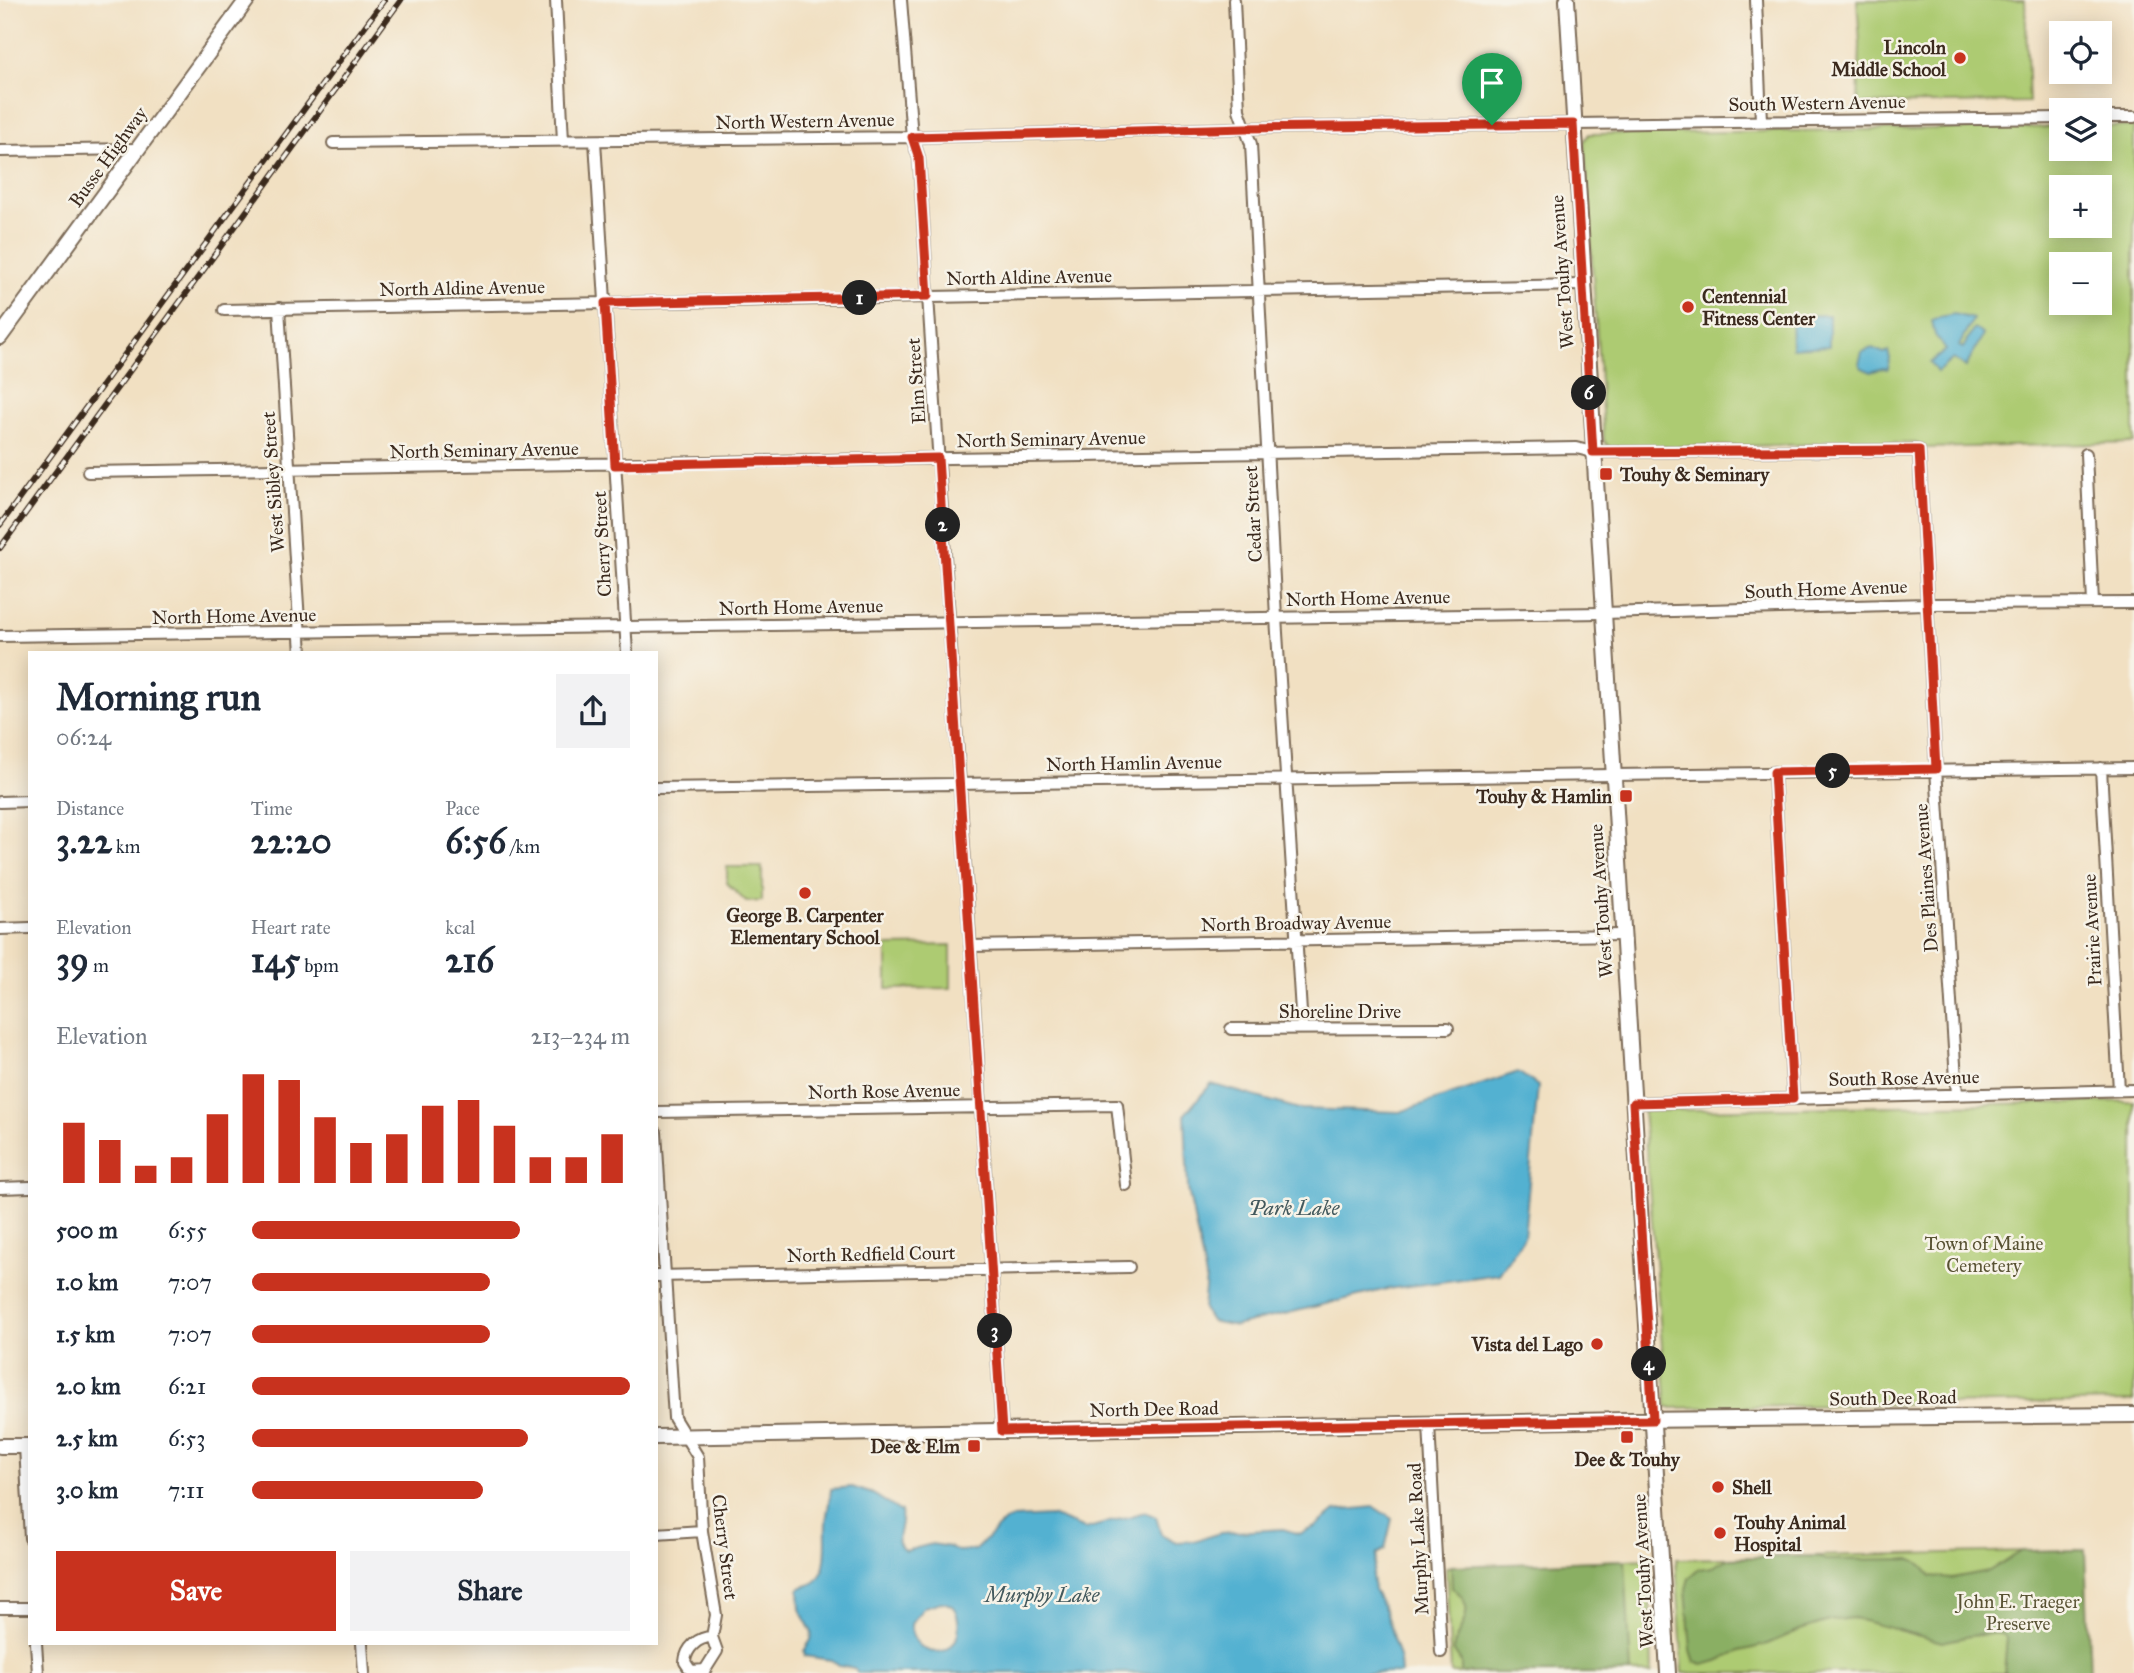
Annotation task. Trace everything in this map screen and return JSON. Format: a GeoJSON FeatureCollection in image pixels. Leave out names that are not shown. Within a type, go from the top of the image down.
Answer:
{"type":"FeatureCollection","features":[{"type":"Feature","properties":{"kind":"main road","name":"Busse Highway"},"geometry":{"type":"LineString","coordinates":[[0,337],[247,0]]}},
{"type":"Feature","properties":{"kind":"main road","name":"West Touhy Avenue"},"geometry":{"type":"LineString","coordinates":[[1567,0],[1668,1673]]}},
{"type":"Feature","properties":{"kind":"main road","name":"South Dee Road"},"geometry":{"type":"LineString","coordinates":[[1653,1420],[2134,1415]]}},
{"type":"Feature","properties":{"kind":"main road","name":"North Dee Road"},"geometry":{"type":"LineString","coordinates":[[658,1437],[1653,1420]]}},
{"type":"Feature","properties":{"kind":"main road"},"geometry":{"type":"LineString","coordinates":[[0,1446],[27,1446]]}},
{"type":"Feature","properties":{"kind":"street"},"geometry":{"type":"LineString","coordinates":[[556,0],[563,141]]}},
{"type":"Feature","properties":{"kind":"street","name":"Elm Street"},"geometry":{"type":"LineString","coordinates":[[901,0],[912,137],[919,158],[1002,1431]]}},
{"type":"Feature","properties":{"kind":"street","name":"Cedar Street"},"geometry":{"type":"LineString","coordinates":[[1234,0],[1239,110],[1251,144],[1276,617],[1302,1028]]}},
{"type":"Feature","properties":{"kind":"street"},"geometry":{"type":"LineString","coordinates":[[1756,0],[1761,121]]}},
{"type":"Feature","properties":{"kind":"street"},"geometry":{"type":"LineString","coordinates":[[2112,117],[2134,117]]}},
{"type":"Feature","properties":{"kind":"street","name":"South Western Avenue"},"geometry":{"type":"LineString","coordinates":[[1573,124],[2049,118]]}},
{"type":"Feature","properties":{"kind":"street","name":"North Western Avenue"},"geometry":{"type":"LineString","coordinates":[[333,143],[912,137],[1246,128],[1573,124]]}},
{"type":"Feature","properties":{"kind":"street","name":"Cherry Street"},"geometry":{"type":"LineString","coordinates":[[595,141],[627,651]]}},
{"type":"Feature","properties":{"kind":"street"},"geometry":{"type":"LineString","coordinates":[[0,152],[138,149]]}},
{"type":"Feature","properties":{"kind":"street","name":"North Aldine Avenue"},"geometry":{"type":"LineString","coordinates":[[224,310],[1583,285]]}},
{"type":"Feature","properties":{"kind":"street","name":"West Sibley Street"},"geometry":{"type":"LineString","coordinates":[[279,308],[301,651]]}},
{"type":"Feature","properties":{"kind":"street","name":"North Seminary Avenue"},"geometry":{"type":"LineString","coordinates":[[88,472],[1576,448],[1593,452],[1919,450]]}},
{"type":"Feature","properties":{"kind":"street","name":"Des Plaines Avenue"},"geometry":{"type":"LineString","coordinates":[[1919,450],[1957,1094]]}},
{"type":"Feature","properties":{"kind":"street"},"geometry":{"type":"LineString","coordinates":[[2085,454],[2093,603]]}},
{"type":"Feature","properties":{"kind":"street","name":"South Home Avenue"},"geometry":{"type":"LineString","coordinates":[[1603,612],[1927,604],[2134,603]]}},
{"type":"Feature","properties":{"kind":"street","name":"North Home Avenue"},"geometry":{"type":"LineString","coordinates":[[0,636],[1603,612]]}},
{"type":"Feature","properties":{"kind":"street","name":"Prairie Avenue"},"geometry":{"type":"LineString","coordinates":[[2101,768],[2119,1090]]}},
{"type":"Feature","properties":{"kind":"street","name":"North Hamlin Avenue"},"geometry":{"type":"LineString","coordinates":[[658,788],[2134,768]]}},
{"type":"Feature","properties":{"kind":"street"},"geometry":{"type":"LineString","coordinates":[[1774,772],[1793,1099]]}},
{"type":"Feature","properties":{"kind":"street"},"geometry":{"type":"LineString","coordinates":[[0,802],[28,801]]}},
{"type":"Feature","properties":{"kind":"street"},"geometry":{"type":"LineString","coordinates":[[0,929],[28,928]]}},
{"type":"Feature","properties":{"kind":"street","name":"North Broadway Avenue"},"geometry":{"type":"LineString","coordinates":[[970,946],[1622,935]]}},
{"type":"Feature","properties":{"kind":"street","name":"Shoreline Drive"},"geometry":{"type":"LineString","coordinates":[[1231,1029],[1448,1028]]}},
{"type":"Feature","properties":{"kind":"street","name":"South Rose Avenue"},"geometry":{"type":"LineString","coordinates":[[1633,1103],[2134,1090]]}},
{"type":"Feature","properties":{"kind":"street","name":"North Rose Avenue"},"geometry":{"type":"LineString","coordinates":[[658,1112],[1117,1105],[1126,1185]]}},
{"type":"Feature","properties":{"kind":"street"},"geometry":{"type":"LineString","coordinates":[[0,1188],[28,1187]]}},
{"type":"Feature","properties":{"kind":"street","name":"Cherry Street"},"geometry":{"type":"LineString","coordinates":[[658,1189],[661,1275],[674,1418],[698,1457],[702,1531],[716,1615],[712,1637]]}},
{"type":"Feature","properties":{"kind":"street","name":"North Redfield Court"},"geometry":{"type":"LineString","coordinates":[[661,1275],[1129,1267]]}},
{"type":"Feature","properties":{"kind":"street","name":"Murphy Lake Road"},"geometry":{"type":"LineString","coordinates":[[1429,1424],[1441,1652]]}},
{"type":"Feature","properties":{"kind":"street"},"geometry":{"type":"LineString","coordinates":[[27,1446],[28,1477]]}},
{"type":"Feature","properties":{"kind":"street"},"geometry":{"type":"LineString","coordinates":[[658,1534],[702,1531]]}},
{"type":"Feature","properties":{"kind":"street"},"geometry":{"type":"LineString","coordinates":[[0,1608],[28,1608]]}},
{"type":"Feature","properties":{"kind":"street"},"geometry":{"type":"LineString","coordinates":[[36,1645],[38,1673]]}},
{"type":"Feature","properties":{"kind":"street"},"geometry":{"type":"LineString","coordinates":[[362,1645],[364,1673]]}},
{"type":"Feature","properties":{"kind":"green space","name":"Lincoln Middle School"},"geometry":{"type":"Polygon","coordinates":[[[1857,0],[2025,0],[2029,102],[1858,104],[1860,44],[1857,0]]]}},
{"type":"Feature","properties":{"kind":"green space"},"geometry":{"type":"Polygon","coordinates":[[[2134,126],[2134,443],[1924,448],[1917,443],[1610,448],[1604,441],[1584,141],[1589,134],[2049,127],[2049,161],[2112,161],[2112,127],[2134,126]]]}},
{"type":"Feature","properties":{"kind":"green space"},"geometry":{"type":"Polygon","coordinates":[[[727,867],[762,867],[762,901],[746,902],[727,883],[727,867]]]}},
{"type":"Feature","properties":{"kind":"green space"},"geometry":{"type":"Polygon","coordinates":[[[951,945],[951,988],[887,989],[887,946],[951,945]]]}},
{"type":"Feature","properties":{"kind":"green space","name":"Town of Maine Cemetery"},"geometry":{"type":"Polygon","coordinates":[[[2134,1101],[2134,1401],[1667,1408],[1643,1111],[2134,1101]]]}},
{"type":"Feature","properties":{"kind":"green space","name":"John E. Traeger Preserve"},"geometry":{"type":"Polygon","coordinates":[[[2080,1550],[2084,1673],[1683,1673],[1676,1559],[2080,1550]]]}},
{"type":"Feature","properties":{"kind":"green space","name":"John E. Traeger Preserve"},"geometry":{"type":"Polygon","coordinates":[[[2085,1550],[2090,1673],[2004,1673],[2007,1638],[2001,1633],[1942,1642],[1853,1618],[1829,1621],[1800,1630],[1765,1645],[1702,1665],[1695,1662],[1691,1650],[1686,1589],[1689,1578],[1699,1569],[1712,1567],[1729,1558],[1818,1556],[1825,1560],[1910,1559],[1921,1564],[1931,1576],[1952,1578],[1989,1571],[2021,1551],[2085,1550]]]}},
{"type":"Feature","properties":{"kind":"green space"},"geometry":{"type":"Polygon","coordinates":[[[1649,1559],[1652,1673],[1451,1673],[1446,1567],[1649,1559]]]}},
{"type":"Feature","properties":{"kind":"green space"},"geometry":{"type":"Polygon","coordinates":[[[1625,1560],[1631,1673],[1461,1673],[1461,1662],[1453,1650],[1466,1610],[1461,1595],[1452,1587],[1451,1566],[1625,1560]]]}},
{"type":"Feature","properties":{"kind":"water"},"geometry":{"type":"Polygon","coordinates":[[[1954,314],[1973,319],[1959,346],[1963,348],[1974,328],[1983,335],[1966,367],[1953,359],[1937,372],[1930,363],[1946,350],[1935,335],[1932,321],[1954,314]]]}},
{"type":"Feature","properties":{"kind":"water"},"geometry":{"type":"Polygon","coordinates":[[[1829,315],[1829,346],[1792,348],[1791,316],[1829,315]]]}},
{"type":"Feature","properties":{"kind":"water"},"geometry":{"type":"Polygon","coordinates":[[[1872,348],[1884,353],[1888,351],[1888,369],[1871,372],[1862,368],[1859,363],[1862,352],[1872,348]]]}},
{"type":"Feature","properties":{"kind":"water","name":"Park Lake"},"geometry":{"type":"Polygon","coordinates":[[[1518,1072],[1538,1086],[1524,1237],[1499,1274],[1387,1289],[1235,1326],[1211,1321],[1203,1309],[1206,1278],[1188,1189],[1185,1114],[1211,1084],[1299,1109],[1400,1112],[1518,1072]]]}},
{"type":"Feature","properties":{"kind":"water","name":"Murphy Lake"},"geometry":{"type":"Polygon","coordinates":[[[852,1487],[873,1494],[901,1512],[898,1538],[905,1551],[932,1544],[958,1551],[975,1550],[1005,1521],[1013,1518],[1051,1516],[1085,1529],[1145,1512],[1156,1517],[1161,1534],[1176,1542],[1194,1541],[1220,1533],[1283,1529],[1299,1534],[1315,1527],[1335,1511],[1374,1507],[1392,1519],[1385,1549],[1377,1554],[1372,1576],[1374,1590],[1385,1611],[1400,1661],[1401,1673],[858,1673],[854,1668],[839,1666],[831,1660],[805,1656],[804,1651],[812,1633],[800,1609],[799,1589],[816,1581],[824,1566],[831,1489],[852,1487]],[[941,1602],[924,1607],[911,1624],[913,1636],[919,1645],[937,1652],[946,1650],[953,1644],[958,1634],[956,1612],[951,1605],[941,1602]]]}},
{"type":"Feature","properties":{"kind":"railway"},"geometry":{"type":"LineString","coordinates":[[0,525],[384,0]]}},
{"type":"Feature","properties":{"kind":"railway"},"geometry":{"type":"LineString","coordinates":[[0,548],[401,0]]}},
{"type":"Feature","properties":{"kind":"place","name":"Lincoln Middle School"},"geometry":{"type":"Point","coordinates":[1960,58]}},
{"type":"Feature","properties":{"kind":"place","name":"Centennial Fitness Center"},"geometry":{"type":"Point","coordinates":[1688,307]}},
{"type":"Feature","properties":{"kind":"place","name":"Touhy & Seminary"},"geometry":{"type":"Point","coordinates":[1606,474]}},
{"type":"Feature","properties":{"kind":"place","name":"Touhy & Hamlin"},"geometry":{"type":"Point","coordinates":[1626,796]}},
{"type":"Feature","properties":{"kind":"place","name":"George B. Carpenter Elementary School"},"geometry":{"type":"Point","coordinates":[805,893]}},
{"type":"Feature","properties":{"kind":"place","name":"Vista del Lago"},"geometry":{"type":"Point","coordinates":[1597,1344]}},
{"type":"Feature","properties":{"kind":"place","name":"Dee & Touhy"},"geometry":{"type":"Point","coordinates":[1627,1437]}},
{"type":"Feature","properties":{"kind":"place","name":"Dee & Elm"},"geometry":{"type":"Point","coordinates":[974,1446]}},
{"type":"Feature","properties":{"kind":"place","name":"Shell"},"geometry":{"type":"Point","coordinates":[1718,1487]}},
{"type":"Feature","properties":{"kind":"place","name":"Touhy Animal Hospital"},"geometry":{"type":"Point","coordinates":[1720,1533]}},
{"type":"Feature","properties":{"kind":"route"},"geometry":{"type":"LineString","coordinates":[[1573,124],[1593,452],[1919,450],[1936,769],[1774,772],[1793,1099],[1633,1103],[1653,1420],[1002,1431],[938,458],[615,465],[605,303],[928,296],[919,158],[912,137],[1492,125],[1573,124]]}}]}
